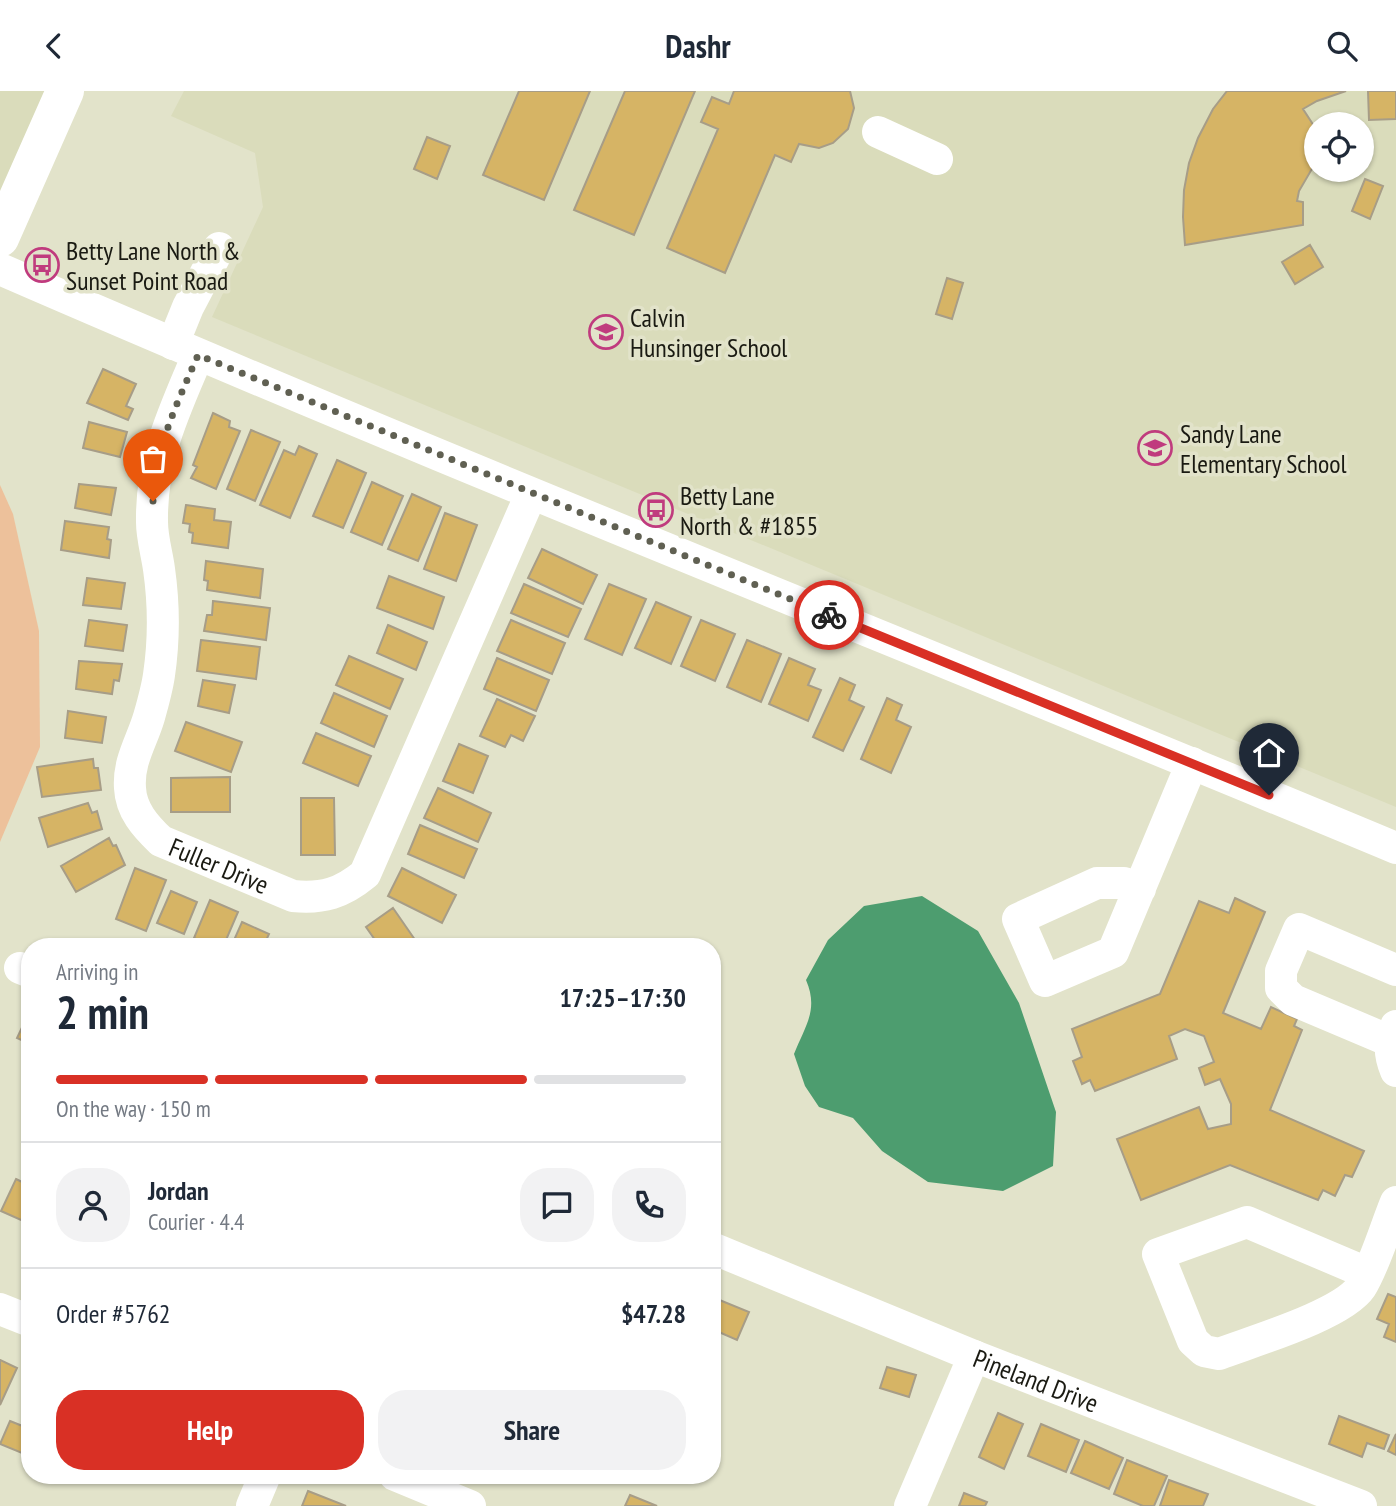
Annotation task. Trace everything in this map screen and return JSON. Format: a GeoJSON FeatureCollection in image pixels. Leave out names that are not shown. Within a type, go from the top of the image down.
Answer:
{"type":"FeatureCollection","features":[{"type":"Feature","properties":{"kind":"main road"},"geometry":{"type":"LineString","coordinates":[[0,238],[65,91]]}},
{"type":"Feature","properties":{"kind":"street"},"geometry":{"type":"LineString","coordinates":[[878,132],[936,159]]}},
{"type":"Feature","properties":{"kind":"street","name":"Fuller Drive"},"geometry":{"type":"LineString","coordinates":[[219,248],[188,307],[185,350],[154,478],[152,524],[163,623],[159,675],[149,717],[131,764],[130,788],[135,809],[145,827],[160,841],[293,896],[330,896],[350,887],[365,874],[531,494]]}},
{"type":"Feature","properties":{"kind":"street"},"geometry":{"type":"LineString","coordinates":[[0,269],[185,350],[531,494],[1192,762],[1396,848]]}},
{"type":"Feature","properties":{"kind":"street"},"geometry":{"type":"LineString","coordinates":[[1140,889],[1192,762]]}},
{"type":"Feature","properties":{"kind":"street"},"geometry":{"type":"LineString","coordinates":[[1394,1046],[1293,1000],[1280,988],[1281,971],[1299,929],[1396,970]]}},
{"type":"Feature","properties":{"kind":"street"},"geometry":{"type":"LineString","coordinates":[[1367,1273],[1247,1222],[1158,1254],[1193,1341],[1204,1351],[1219,1354],[1332,1311],[1360,1289],[1367,1273],[1396,1202]]}},
{"type":"Feature","properties":{"kind":"street","name":"Pineland Drive"},"geometry":{"type":"LineString","coordinates":[[721,1252],[974,1356],[1361,1506]]}},
{"type":"Feature","properties":{"kind":"street"},"geometry":{"type":"LineString","coordinates":[[0,1309],[21,1317]]}},
{"type":"Feature","properties":{"kind":"street"},"geometry":{"type":"LineString","coordinates":[[910,1506],[974,1356]]}},
{"type":"Feature","properties":{"kind":"street"},"geometry":{"type":"LineString","coordinates":[[252,1506],[261,1484]]}},
{"type":"Feature","properties":{"kind":"street"},"geometry":{"type":"LineString","coordinates":[[417,1484],[470,1506]]}},
{"type":"Feature","properties":{"kind":"shaded area"},"geometry":{"type":"Polygon","coordinates":[[[0,91],[52,91],[0,203],[0,91]]]}},
{"type":"Feature","properties":{"kind":"shaded area"},"geometry":{"type":"Polygon","coordinates":[[[184,91],[1396,91],[1396,807],[212,317],[263,207],[255,153],[171,116],[184,91]]]}},
{"type":"Feature","properties":{"kind":"shaded area"},"geometry":{"type":"Polygon","coordinates":[[[0,485],[13,514],[39,631],[40,747],[0,842],[0,485]]]}},
{"type":"Feature","properties":{"kind":"shaded area"},"geometry":{"type":"Polygon","coordinates":[[[922,896],[978,931],[1019,1003],[1056,1112],[1053,1166],[1003,1191],[928,1182],[882,1151],[853,1118],[819,1107],[805,1086],[794,1054],[811,1009],[806,980],[828,940],[864,906],[922,896]]]}},
{"type":"Feature","properties":{"kind":"building"},"geometry":{"type":"Polygon","coordinates":[[[519,91],[590,91],[544,200],[483,175],[519,91]]]}},
{"type":"Feature","properties":{"kind":"building"},"geometry":{"type":"Polygon","coordinates":[[[625,91],[695,91],[634,235],[574,210],[625,91]]]}},
{"type":"Feature","properties":{"kind":"building"},"geometry":{"type":"Polygon","coordinates":[[[734,91],[850,91],[854,108],[848,129],[833,143],[819,148],[799,144],[791,162],[775,155],[725,273],[667,248],[718,129],[701,122],[712,97],[729,104],[734,91]]]}},
{"type":"Feature","properties":{"kind":"building"},"geometry":{"type":"Polygon","coordinates":[[[1227,91],[1346,91],[1303,109],[1304,182],[1297,201],[1303,202],[1303,225],[1185,245],[1184,190],[1189,163],[1213,109],[1227,91]]]}},
{"type":"Feature","properties":{"kind":"building"},"geometry":{"type":"Polygon","coordinates":[[[1368,91],[1396,91],[1396,119],[1374,120],[1374,112],[1369,112],[1368,91]]]}},
{"type":"Feature","properties":{"kind":"building"},"geometry":{"type":"Polygon","coordinates":[[[427,137],[450,146],[437,179],[414,169],[427,137]]]}},
{"type":"Feature","properties":{"kind":"building"},"geometry":{"type":"Polygon","coordinates":[[[1364,182],[1383,186],[1370,219],[1352,211],[1364,182]]]}},
{"type":"Feature","properties":{"kind":"building"},"geometry":{"type":"Polygon","coordinates":[[[1310,245],[1323,267],[1295,284],[1282,262],[1310,245]]]}},
{"type":"Feature","properties":{"kind":"building"},"geometry":{"type":"Polygon","coordinates":[[[947,278],[963,283],[952,319],[936,314],[947,278]]]}},
{"type":"Feature","properties":{"kind":"building"},"geometry":{"type":"Polygon","coordinates":[[[103,369],[136,384],[126,406],[133,409],[128,420],[87,403],[103,369]]]}},
{"type":"Feature","properties":{"kind":"building"},"geometry":{"type":"Polygon","coordinates":[[[213,413],[230,421],[229,427],[240,431],[216,489],[191,478],[197,467],[193,465],[213,413]]]}},
{"type":"Feature","properties":{"kind":"building"},"geometry":{"type":"Polygon","coordinates":[[[89,422],[127,432],[120,457],[83,448],[89,422]]]}},
{"type":"Feature","properties":{"kind":"building"},"geometry":{"type":"Polygon","coordinates":[[[251,430],[280,442],[255,501],[227,489],[251,430]]]}},
{"type":"Feature","properties":{"kind":"building"},"geometry":{"type":"Polygon","coordinates":[[[299,446],[317,454],[290,518],[260,505],[284,450],[295,455],[299,446]]]}},
{"type":"Feature","properties":{"kind":"building"},"geometry":{"type":"Polygon","coordinates":[[[337,460],[366,473],[343,528],[313,516],[337,460]]]}},
{"type":"Feature","properties":{"kind":"building"},"geometry":{"type":"Polygon","coordinates":[[[372,482],[403,496],[382,545],[351,532],[372,482]]]}},
{"type":"Feature","properties":{"kind":"building"},"geometry":{"type":"Polygon","coordinates":[[[79,484],[116,488],[111,515],[75,508],[79,484]]]}},
{"type":"Feature","properties":{"kind":"building"},"geometry":{"type":"Polygon","coordinates":[[[412,494],[441,507],[418,561],[388,549],[412,494]]]}},
{"type":"Feature","properties":{"kind":"building"},"geometry":{"type":"Polygon","coordinates":[[[186,505],[215,509],[214,520],[231,522],[228,548],[192,543],[190,524],[183,523],[186,505]]]}},
{"type":"Feature","properties":{"kind":"building"},"geometry":{"type":"Polygon","coordinates":[[[445,513],[477,525],[456,581],[424,569],[445,513]]]}},
{"type":"Feature","properties":{"kind":"building"},"geometry":{"type":"Polygon","coordinates":[[[65,521],[109,527],[109,558],[61,550],[65,521]]]}},
{"type":"Feature","properties":{"kind":"building"},"geometry":{"type":"Polygon","coordinates":[[[542,549],[597,575],[583,604],[528,578],[542,549]]]}},
{"type":"Feature","properties":{"kind":"building"},"geometry":{"type":"Polygon","coordinates":[[[206,561],[263,569],[260,598],[207,590],[208,581],[204,580],[206,561]]]}},
{"type":"Feature","properties":{"kind":"building"},"geometry":{"type":"Polygon","coordinates":[[[389,576],[444,597],[433,629],[377,608],[389,576]]]}},
{"type":"Feature","properties":{"kind":"building"},"geometry":{"type":"Polygon","coordinates":[[[87,578],[125,583],[121,609],[83,605],[87,578]]]}},
{"type":"Feature","properties":{"kind":"building"},"geometry":{"type":"Polygon","coordinates":[[[524,584],[581,609],[568,637],[511,613],[524,584]]]}},
{"type":"Feature","properties":{"kind":"building"},"geometry":{"type":"Polygon","coordinates":[[[609,584],[646,599],[622,655],[585,639],[609,584]]]}},
{"type":"Feature","properties":{"kind":"building"},"geometry":{"type":"Polygon","coordinates":[[[213,601],[270,608],[266,640],[204,631],[207,615],[212,615],[213,601]]]}},
{"type":"Feature","properties":{"kind":"building"},"geometry":{"type":"Polygon","coordinates":[[[656,602],[691,617],[671,664],[635,648],[656,602]]]}},
{"type":"Feature","properties":{"kind":"building"},"geometry":{"type":"Polygon","coordinates":[[[89,620],[127,625],[123,651],[85,646],[89,620]]]}},
{"type":"Feature","properties":{"kind":"building"},"geometry":{"type":"Polygon","coordinates":[[[511,620],[565,643],[552,674],[497,651],[511,620]]]}},
{"type":"Feature","properties":{"kind":"building"},"geometry":{"type":"Polygon","coordinates":[[[701,620],[735,634],[715,681],[681,666],[701,620]]]}},
{"type":"Feature","properties":{"kind":"building"},"geometry":{"type":"Polygon","coordinates":[[[388,625],[427,642],[416,670],[377,653],[388,625]]]}},
{"type":"Feature","properties":{"kind":"building"},"geometry":{"type":"Polygon","coordinates":[[[201,640],[260,647],[256,679],[197,671],[201,640]]]}},
{"type":"Feature","properties":{"kind":"building"},"geometry":{"type":"Polygon","coordinates":[[[747,640],[781,654],[761,702],[727,687],[747,640]]]}},
{"type":"Feature","properties":{"kind":"building"},"geometry":{"type":"Polygon","coordinates":[[[349,656],[403,679],[390,709],[336,685],[349,656]]]}},
{"type":"Feature","properties":{"kind":"building"},"geometry":{"type":"Polygon","coordinates":[[[497,658],[549,680],[536,711],[484,689],[497,658]]]}},
{"type":"Feature","properties":{"kind":"building"},"geometry":{"type":"Polygon","coordinates":[[[789,658],[815,669],[808,685],[821,690],[808,721],[769,704],[789,658]]]}},
{"type":"Feature","properties":{"kind":"building"},"geometry":{"type":"Polygon","coordinates":[[[79,661],[122,664],[119,681],[114,680],[112,694],[76,689],[79,661]]]}},
{"type":"Feature","properties":{"kind":"building"},"geometry":{"type":"Polygon","coordinates":[[[840,678],[855,685],[849,700],[864,707],[843,751],[813,737],[840,678]]]}},
{"type":"Feature","properties":{"kind":"building"},"geometry":{"type":"Polygon","coordinates":[[[203,680],[235,685],[229,713],[198,706],[203,680]]]}},
{"type":"Feature","properties":{"kind":"building"},"geometry":{"type":"Polygon","coordinates":[[[334,693],[387,716],[374,747],[321,723],[334,693]]]}},
{"type":"Feature","properties":{"kind":"building"},"geometry":{"type":"Polygon","coordinates":[[[887,698],[902,705],[896,720],[911,727],[891,773],[861,759],[887,698]]]}},
{"type":"Feature","properties":{"kind":"building"},"geometry":{"type":"Polygon","coordinates":[[[497,699],[535,716],[523,741],[511,735],[505,747],[480,736],[497,699]]]}},
{"type":"Feature","properties":{"kind":"building"},"geometry":{"type":"Polygon","coordinates":[[[68,711],[106,717],[102,743],[65,738],[68,711]]]}},
{"type":"Feature","properties":{"kind":"building"},"geometry":{"type":"Polygon","coordinates":[[[186,722],[242,742],[231,772],[175,751],[186,722]]]}},
{"type":"Feature","properties":{"kind":"building"},"geometry":{"type":"Polygon","coordinates":[[[316,733],[371,756],[358,786],[303,763],[316,733]]]}},
{"type":"Feature","properties":{"kind":"building"},"geometry":{"type":"Polygon","coordinates":[[[459,744],[488,756],[473,793],[443,781],[459,744]]]}},
{"type":"Feature","properties":{"kind":"building"},"geometry":{"type":"Polygon","coordinates":[[[93,759],[94,768],[98,768],[101,790],[42,797],[37,767],[93,759]]]}},
{"type":"Feature","properties":{"kind":"building"},"geometry":{"type":"Polygon","coordinates":[[[230,777],[230,812],[171,812],[171,778],[230,777]]]}},
{"type":"Feature","properties":{"kind":"building"},"geometry":{"type":"Polygon","coordinates":[[[438,788],[491,813],[478,842],[424,818],[438,788]]]}},
{"type":"Feature","properties":{"kind":"building"},"geometry":{"type":"Polygon","coordinates":[[[301,798],[334,798],[335,855],[301,855],[301,798]]]}},
{"type":"Feature","properties":{"kind":"building"},"geometry":{"type":"Polygon","coordinates":[[[88,803],[92,813],[97,811],[102,829],[48,847],[39,818],[88,803]]]}},
{"type":"Feature","properties":{"kind":"building"},"geometry":{"type":"Polygon","coordinates":[[[420,825],[477,849],[464,878],[408,854],[420,825]]]}},
{"type":"Feature","properties":{"kind":"building"},"geometry":{"type":"Polygon","coordinates":[[[109,838],[113,846],[116,845],[125,865],[76,892],[61,866],[109,838]]]}},
{"type":"Feature","properties":{"kind":"building"},"geometry":{"type":"Polygon","coordinates":[[[135,868],[166,880],[146,931],[116,919],[135,868]]]}},
{"type":"Feature","properties":{"kind":"building"},"geometry":{"type":"Polygon","coordinates":[[[402,868],[456,895],[442,923],[388,896],[402,868]]]}},
{"type":"Feature","properties":{"kind":"building"},"geometry":{"type":"Polygon","coordinates":[[[171,891],[197,902],[184,934],[157,923],[171,891]]]}},
{"type":"Feature","properties":{"kind":"building"},"geometry":{"type":"Polygon","coordinates":[[[1235,898],[1265,912],[1223,1013],[1261,1029],[1271,1007],[1297,1019],[1294,1026],[1302,1030],[1270,1110],[1364,1151],[1352,1177],[1345,1175],[1335,1196],[1323,1190],[1318,1200],[1230,1165],[1141,1200],[1117,1139],[1199,1107],[1208,1129],[1231,1124],[1231,1104],[1220,1079],[1205,1085],[1199,1068],[1214,1062],[1204,1036],[1185,1029],[1169,1036],[1177,1059],[1095,1091],[1090,1080],[1082,1084],[1073,1061],[1082,1057],[1072,1029],[1160,994],[1199,901],[1229,913],[1235,898]]]}},
{"type":"Feature","properties":{"kind":"building"},"geometry":{"type":"Polygon","coordinates":[[[210,900],[238,912],[227,938],[194,938],[210,900]]]}},
{"type":"Feature","properties":{"kind":"building"},"geometry":{"type":"Polygon","coordinates":[[[393,908],[414,938],[374,938],[366,927],[393,908]]]}},
{"type":"Feature","properties":{"kind":"building"},"geometry":{"type":"Polygon","coordinates":[[[242,922],[269,934],[267,938],[235,938],[242,922]]]}},
{"type":"Feature","properties":{"kind":"building"},"geometry":{"type":"Polygon","coordinates":[[[16,1179],[21,1182],[21,1220],[1,1211],[16,1179]]]}},
{"type":"Feature","properties":{"kind":"building"},"geometry":{"type":"Polygon","coordinates":[[[1388,1294],[1396,1297],[1396,1342],[1384,1337],[1389,1324],[1377,1319],[1388,1294]]]}},
{"type":"Feature","properties":{"kind":"building"},"geometry":{"type":"Polygon","coordinates":[[[721,1301],[749,1312],[737,1340],[721,1333],[721,1301]]]}},
{"type":"Feature","properties":{"kind":"building"},"geometry":{"type":"Polygon","coordinates":[[[0,1360],[17,1368],[0,1405],[0,1360]]]}},
{"type":"Feature","properties":{"kind":"building"},"geometry":{"type":"Polygon","coordinates":[[[887,1367],[916,1375],[909,1397],[880,1388],[887,1367]]]}},
{"type":"Feature","properties":{"kind":"building"},"geometry":{"type":"Polygon","coordinates":[[[998,1413],[1023,1424],[1004,1469],[979,1457],[998,1413]]]}},
{"type":"Feature","properties":{"kind":"building"},"geometry":{"type":"Polygon","coordinates":[[[1339,1416],[1389,1435],[1384,1449],[1367,1443],[1362,1457],[1329,1444],[1339,1416]]]}},
{"type":"Feature","properties":{"kind":"building"},"geometry":{"type":"Polygon","coordinates":[[[10,1421],[21,1425],[21,1453],[0,1444],[10,1421]]]}},
{"type":"Feature","properties":{"kind":"building"},"geometry":{"type":"Polygon","coordinates":[[[1041,1424],[1079,1440],[1066,1472],[1028,1456],[1041,1424]]]}},
{"type":"Feature","properties":{"kind":"building"},"geometry":{"type":"Polygon","coordinates":[[[1396,1434],[1396,1455],[1388,1451],[1396,1434]]]}},
{"type":"Feature","properties":{"kind":"building"},"geometry":{"type":"Polygon","coordinates":[[[1085,1441],[1123,1458],[1109,1489],[1071,1473],[1085,1441]]]}},
{"type":"Feature","properties":{"kind":"building"},"geometry":{"type":"Polygon","coordinates":[[[1127,1460],[1167,1476],[1154,1506],[1143,1506],[1114,1494],[1127,1460]]]}},
{"type":"Feature","properties":{"kind":"building"},"geometry":{"type":"Polygon","coordinates":[[[1169,1480],[1208,1494],[1203,1506],[1160,1506],[1169,1480]]]}},
{"type":"Feature","properties":{"kind":"building"},"geometry":{"type":"Polygon","coordinates":[[[308,1491],[346,1506],[302,1506],[308,1491]]]}},
{"type":"Feature","properties":{"kind":"building"},"geometry":{"type":"Polygon","coordinates":[[[964,1493],[987,1502],[985,1506],[959,1506],[964,1493]]]}},
{"type":"Feature","properties":{"kind":"building"},"geometry":{"type":"Polygon","coordinates":[[[630,1495],[657,1506],[625,1506],[630,1495]]]}},
{"type":"Feature","properties":{"kind":"way so far"},"geometry":{"type":"LineString","coordinates":[[153,501],[154,478],[162,441],[198,355],[829,615]]}},
{"type":"Feature","properties":{"kind":"place","name":"Betty Lane North & Sunset Point Road"},"geometry":{"type":"Point","coordinates":[42,265]}},
{"type":"Feature","properties":{"kind":"place","name":"Calvin Hunsinger School"},"geometry":{"type":"Point","coordinates":[606,332]}},
{"type":"Feature","properties":{"kind":"place","name":"Sandy Lane Elementary School"},"geometry":{"type":"Point","coordinates":[1155,448]}},
{"type":"Feature","properties":{"kind":"place","name":"Betty Lane North & #1855"},"geometry":{"type":"Point","coordinates":[656,510]}},
{"type":"Feature","properties":{"kind":"route"},"geometry":{"type":"LineString","coordinates":[[829,615],[1269,795]]}}]}
